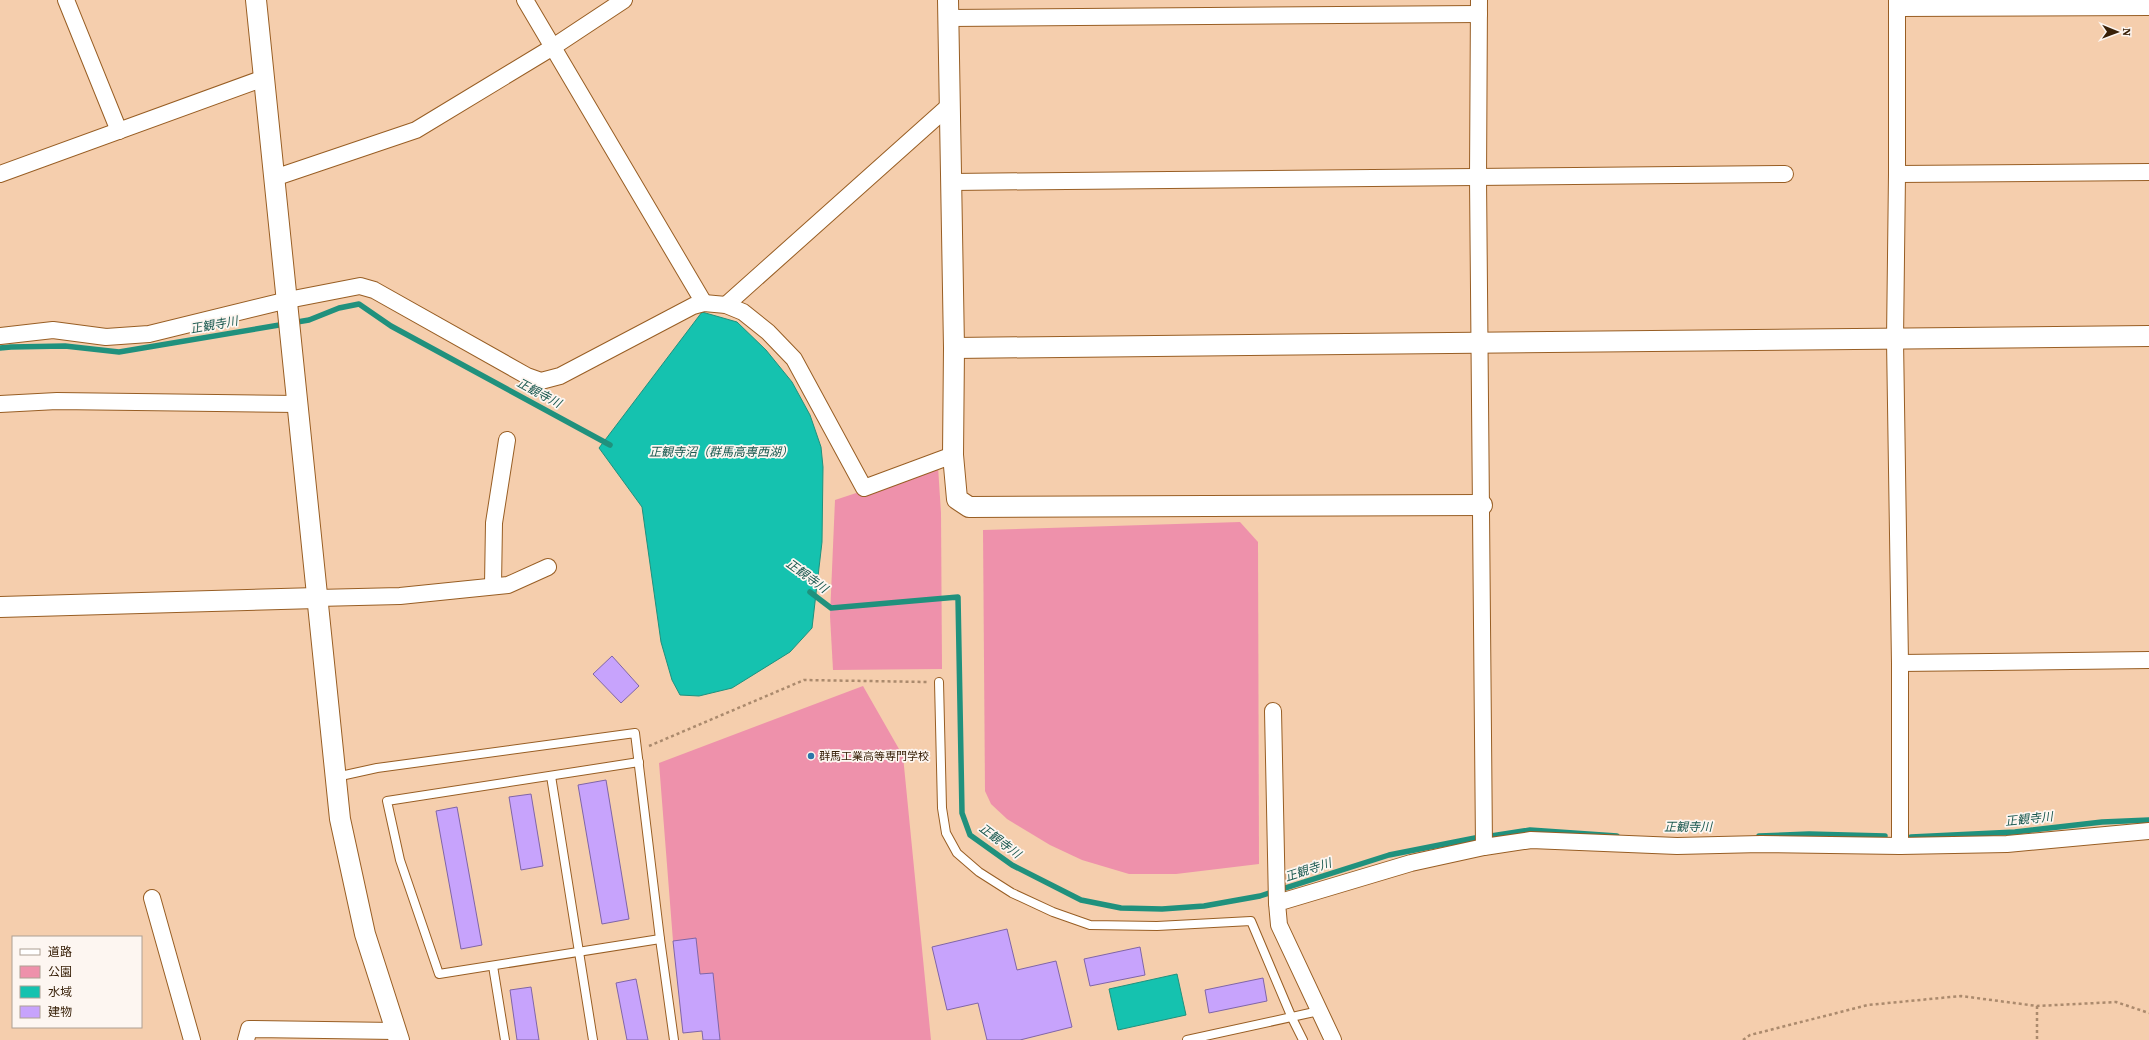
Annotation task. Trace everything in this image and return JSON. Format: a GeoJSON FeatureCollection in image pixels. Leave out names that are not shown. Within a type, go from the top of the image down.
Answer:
{"type":"FeatureCollection","features":[{"type":"Feature","properties":{"kind":"street"},"geometry":{"type":"LineString","coordinates":[[66,0],[119,130]]}},
{"type":"Feature","properties":{"kind":"street"},"geometry":{"type":"LineString","coordinates":[[246,1040],[249,1029],[397,1036],[365,934],[340,819],[297,404],[288,300],[256,0]]}},
{"type":"Feature","properties":{"kind":"street"},"geometry":{"type":"LineString","coordinates":[[525,0],[704,303]]}},
{"type":"Feature","properties":{"kind":"street"},"geometry":{"type":"LineString","coordinates":[[274,178],[416,130],[553,47],[624,0]]}},
{"type":"Feature","properties":{"kind":"street"},"geometry":{"type":"LineString","coordinates":[[1900,846],[1900,663],[1895,340],[1898,174],[1897,4],[2149,7]]}},
{"type":"Feature","properties":{"kind":"street"},"geometry":{"type":"LineString","coordinates":[[1482,505],[969,507],[957,499],[953,455],[954,348],[951,104],[948,9],[1479,7],[1478,178],[1482,505],[1484,847]]}},
{"type":"Feature","properties":{"kind":"street"},"geometry":{"type":"LineString","coordinates":[[0,174],[264,78]]}},
{"type":"Feature","properties":{"kind":"street"},"geometry":{"type":"LineString","coordinates":[[726,305],[951,104]]}},
{"type":"Feature","properties":{"kind":"street"},"geometry":{"type":"LineString","coordinates":[[1898,174],[2149,172]]}},
{"type":"Feature","properties":{"kind":"street"},"geometry":{"type":"LineString","coordinates":[[952,182],[1786,174]]}},
{"type":"Feature","properties":{"kind":"street"},"geometry":{"type":"LineString","coordinates":[[0,336],[53,330],[106,337],[149,334],[288,300],[360,286],[374,290],[527,376],[541,381],[560,376],[693,306],[704,303],[726,305],[749,317],[768,332],[794,359],[864,488],[953,455]]}},
{"type":"Feature","properties":{"kind":"street"},"geometry":{"type":"LineString","coordinates":[[954,348],[1480,342],[1895,340],[2149,336]]}},
{"type":"Feature","properties":{"kind":"street"},"geometry":{"type":"LineString","coordinates":[[0,404],[57,401],[297,404]]}},
{"type":"Feature","properties":{"kind":"street"},"geometry":{"type":"LineString","coordinates":[[493,585],[494,523],[507,440]]}},
{"type":"Feature","properties":{"kind":"street"},"geometry":{"type":"LineString","coordinates":[[0,607],[400,596],[493,585],[508,585],[548,567]]}},
{"type":"Feature","properties":{"kind":"street"},"geometry":{"type":"LineString","coordinates":[[1900,663],[2149,660]]}},
{"type":"Feature","properties":{"kind":"street"},"geometry":{"type":"LineString","coordinates":[[1273,711],[1277,903],[1279,925],[1333,1040]]}},
{"type":"Feature","properties":{"kind":"street"},"geometry":{"type":"LineString","coordinates":[[1277,903],[1411,863],[1484,847],[1531,840],[1677,846],[1761,844],[1900,846],[2007,844],[2149,831]]}},
{"type":"Feature","properties":{"kind":"street"},"geometry":{"type":"LineString","coordinates":[[152,898],[192,1040]]}},
{"type":"Feature","properties":{"kind":"lane"},"geometry":{"type":"LineString","coordinates":[[939,682],[942,808],[946,833],[957,853],[979,872],[1012,893],[1053,912],[1090,925],[1157,926],[1251,921],[1292,1018],[1303,1040]]}},
{"type":"Feature","properties":{"kind":"lane"},"geometry":{"type":"LineString","coordinates":[[336,776],[377,768],[635,733],[674,1040]]}},
{"type":"Feature","properties":{"kind":"lane"},"geometry":{"type":"LineString","coordinates":[[639,762],[387,801],[400,860],[440,974],[578,954],[660,939]]}},
{"type":"Feature","properties":{"kind":"lane"},"geometry":{"type":"LineString","coordinates":[[551,776],[578,954],[593,1040]]}},
{"type":"Feature","properties":{"kind":"lane"},"geometry":{"type":"LineString","coordinates":[[493,966],[505,1040]]}},
{"type":"Feature","properties":{"kind":"lane"},"geometry":{"type":"LineString","coordinates":[[1186,1040],[1319,1011]]}},
{"type":"Feature","properties":{"kind":"path"},"geometry":{"type":"LineString","coordinates":[[637,751],[732,713],[804,680],[939,682]]}},
{"type":"Feature","properties":{"kind":"path"},"geometry":{"type":"LineString","coordinates":[[1743,1040],[1750,1035],[1868,1005],[1961,996],[2037,1006],[2116,1002],[2149,1013]]}},
{"type":"Feature","properties":{"kind":"path"},"geometry":{"type":"LineString","coordinates":[[2037,1006],[2038,1040]]}},
{"type":"Feature","properties":{"kind":"green space"},"geometry":{"type":"Polygon","coordinates":[[[938,466],[941,513],[942,669],[833,670],[830,616],[835,500],[938,466]]]}},
{"type":"Feature","properties":{"kind":"green space"},"geometry":{"type":"Polygon","coordinates":[[[1240,522],[1258,542],[1259,864],[1176,874],[1129,874],[1082,860],[1050,845],[1007,819],[991,804],[985,791],[983,530],[1240,522]]]}},
{"type":"Feature","properties":{"kind":"green space"},"geometry":{"type":"Polygon","coordinates":[[[863,686],[903,756],[931,1040],[720,1040],[719,1029],[700,974],[696,939],[673,941],[659,763],[863,686]]]}},
{"type":"Feature","properties":{"kind":"water","name":"正観寺沼（群馬高専西湖）"},"geometry":{"type":"Polygon","coordinates":[[[702,312],[737,322],[766,350],[792,382],[810,415],[821,447],[823,467],[822,542],[812,628],[790,652],[732,688],[699,696],[680,695],[672,680],[661,642],[642,507],[599,448],[702,312]]]}},
{"type":"Feature","properties":{"kind":"water"},"geometry":{"type":"Polygon","coordinates":[[[1177,974],[1186,1015],[1118,1030],[1109,989],[1177,974]]]}},
{"type":"Feature","properties":{"kind":"building"},"geometry":{"type":"Polygon","coordinates":[[[612,656],[639,686],[621,703],[593,674],[612,656]]]}},
{"type":"Feature","properties":{"kind":"building"},"geometry":{"type":"Polygon","coordinates":[[[606,780],[629,919],[602,924],[578,785],[606,780]]]}},
{"type":"Feature","properties":{"kind":"building"},"geometry":{"type":"Polygon","coordinates":[[[531,794],[543,866],[521,870],[509,797],[531,794]]]}},
{"type":"Feature","properties":{"kind":"building"},"geometry":{"type":"Polygon","coordinates":[[[457,807],[482,945],[461,949],[436,811],[457,807]]]}},
{"type":"Feature","properties":{"kind":"building"},"geometry":{"type":"Polygon","coordinates":[[[1007,929],[1017,970],[1056,961],[1072,1027],[1020,1040],[987,1040],[978,1003],[947,1010],[932,947],[1007,929]]]}},
{"type":"Feature","properties":{"kind":"building"},"geometry":{"type":"Polygon","coordinates":[[[696,938],[700,974],[713,973],[720,1040],[703,1040],[702,1031],[683,1033],[673,941],[696,938]]]}},
{"type":"Feature","properties":{"kind":"building"},"geometry":{"type":"Polygon","coordinates":[[[1140,947],[1145,975],[1090,986],[1084,959],[1140,947]]]}},
{"type":"Feature","properties":{"kind":"building"},"geometry":{"type":"Polygon","coordinates":[[[1263,978],[1267,1001],[1209,1013],[1205,990],[1263,978]]]}},
{"type":"Feature","properties":{"kind":"building"},"geometry":{"type":"Polygon","coordinates":[[[636,979],[648,1040],[627,1040],[616,983],[636,979]]]}},
{"type":"Feature","properties":{"kind":"building"},"geometry":{"type":"Polygon","coordinates":[[[531,987],[539,1040],[517,1040],[510,990],[531,987]]]}},
{"type":"Feature","properties":{"kind":"waterway","name":"正観寺川"},"geometry":{"type":"LineString","coordinates":[[0,348],[65,346],[119,352],[309,320],[339,308],[359,304],[391,326],[610,445]]}},
{"type":"Feature","properties":{"kind":"waterway","name":"正観寺川"},"geometry":{"type":"LineString","coordinates":[[810,592],[831,608],[958,597],[962,813],[970,835],[1012,865],[1081,900],[1121,908],[1162,909],[1204,906],[1260,896],[1389,855],[1475,838]]}},
{"type":"Feature","properties":{"kind":"waterway","name":"正観寺川"},"geometry":{"type":"LineString","coordinates":[[1911,837],[2015,832],[2102,822],[2149,820]]}},
{"type":"Feature","properties":{"kind":"waterway","name":"正観寺川"},"geometry":{"type":"LineString","coordinates":[[1491,836],[1530,830],[1617,836]]}},
{"type":"Feature","properties":{"kind":"waterway","name":"正観寺川"},"geometry":{"type":"LineString","coordinates":[[1759,836],[1809,834],[1885,836]]}},
{"type":"Feature","properties":{"kind":"place","name":"群馬工業高等専門学校"},"geometry":{"type":"Point","coordinates":[811,756]}}]}
